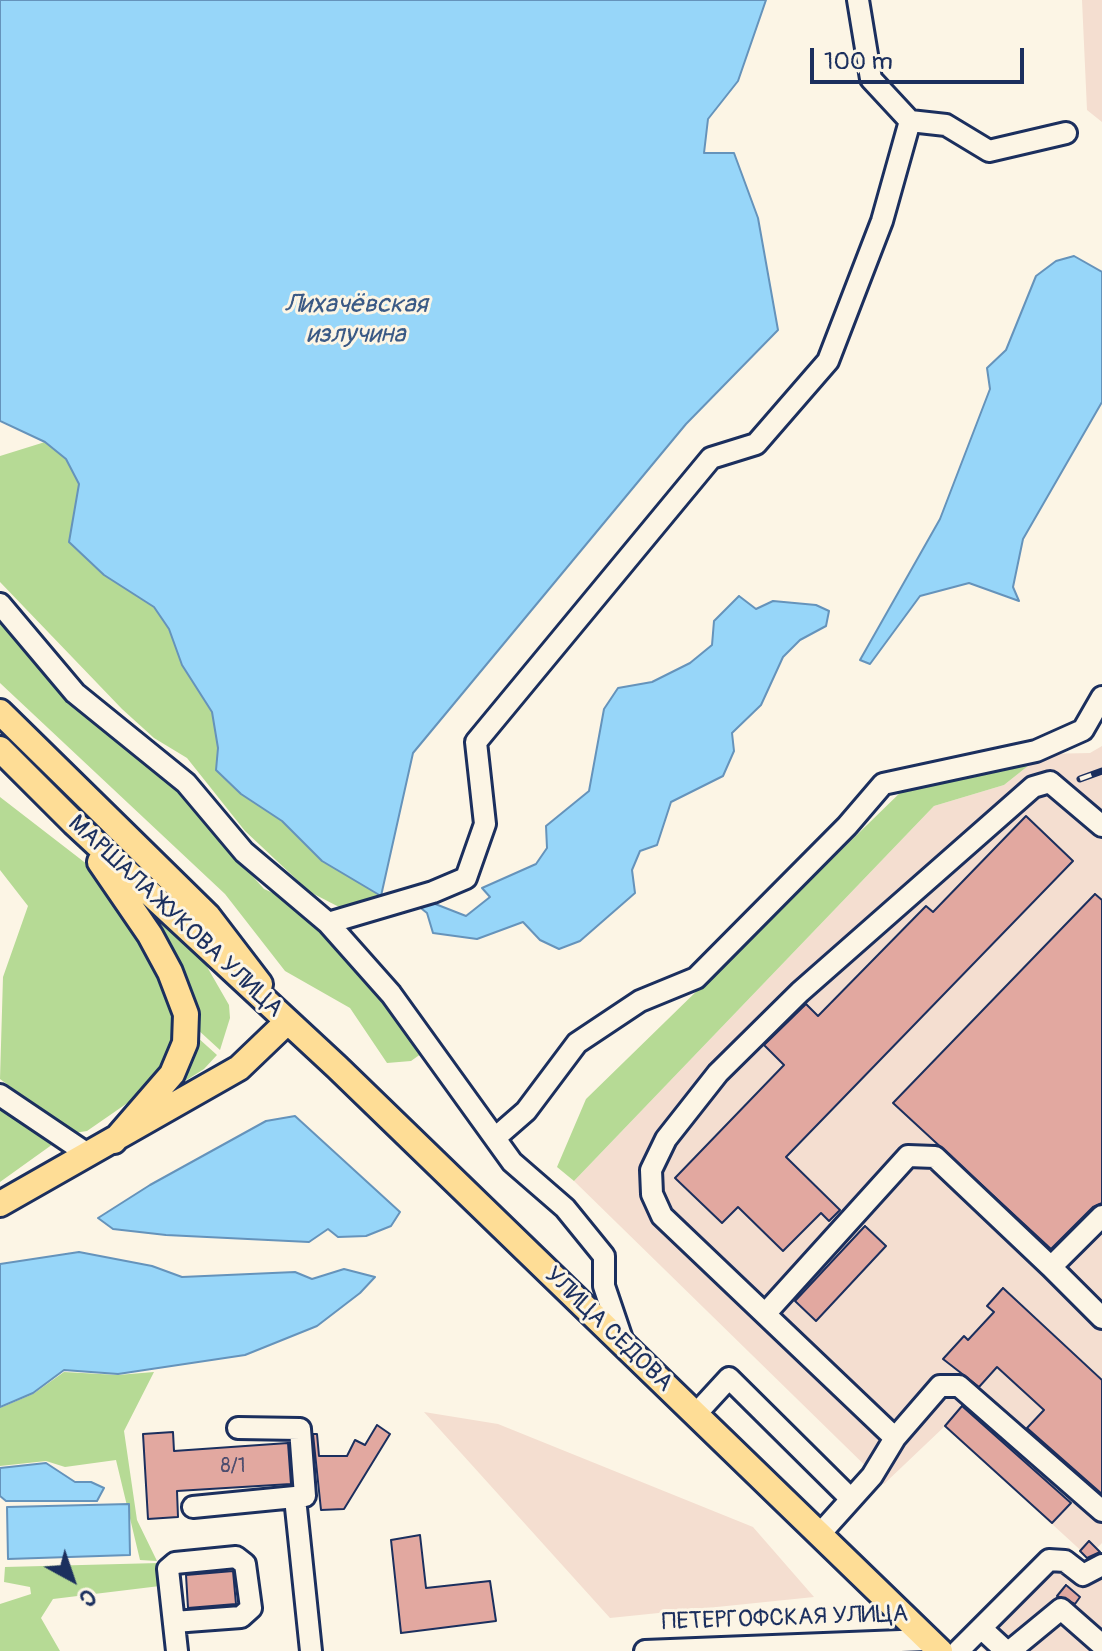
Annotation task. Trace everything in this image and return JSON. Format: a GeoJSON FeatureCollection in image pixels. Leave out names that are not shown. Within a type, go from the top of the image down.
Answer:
{"type":"FeatureCollection","features":[{"type":"Feature","properties":{"kind":"main road","name":"МАРШАЛА ЖУКОВА УЛИЦА"},"geometry":{"type":"LineString","coordinates":[[0,712],[228,937],[287,1022]]}},
{"type":"Feature","properties":{"kind":"main road","name":"МАРШАЛА ЖУКОВА УЛИЦА"},"geometry":{"type":"LineString","coordinates":[[0,749],[74,823],[287,1022]]}},
{"type":"Feature","properties":{"kind":"main road"},"geometry":{"type":"LineString","coordinates":[[74,823],[150,935],[170,972],[186,1014],[185,1043],[172,1074],[114,1141]]}},
{"type":"Feature","properties":{"kind":"main road"},"geometry":{"type":"LineString","coordinates":[[0,1204],[239,1068],[287,1022]]}},
{"type":"Feature","properties":{"kind":"main road","name":"УЛИЦА СЕДОВА"},"geometry":{"type":"LineString","coordinates":[[287,1022],[933,1645]]}},
{"type":"Feature","properties":{"kind":"street"},"geometry":{"type":"LineString","coordinates":[[858,0],[871,79],[910,121],[946,125],[989,151],[1066,133]]}},
{"type":"Feature","properties":{"kind":"street"},"geometry":{"type":"LineString","coordinates":[[328,923],[433,892],[466,878],[485,824],[476,742],[711,458],[756,444],[828,361],[882,221],[910,121]]}},
{"type":"Feature","properties":{"kind":"street"},"geometry":{"type":"LineString","coordinates":[[0,604],[75,693],[186,783],[244,852],[328,923],[391,994],[512,1162],[565,1208],[604,1256],[604,1286],[624,1345]]}},
{"type":"Feature","properties":{"kind":"street"},"geometry":{"type":"LineString","coordinates":[[495,1138],[526,1111],[577,1043],[640,1001],[696,978],[883,784],[1036,751],[1083,730],[1102,697]]}},
{"type":"Feature","properties":{"kind":"street"},"geometry":{"type":"LineString","coordinates":[[895,1438],[662,1216],[652,1194],[651,1170],[666,1139],[718,1073],[800,992],[1033,787],[1050,782],[1102,826]]}},
{"type":"Feature","properties":{"kind":"street"},"geometry":{"type":"LineString","coordinates":[[0,1095],[89,1155]]}},
{"type":"Feature","properties":{"kind":"street"},"geometry":{"type":"LineString","coordinates":[[765,1314],[908,1156],[935,1157],[1102,1318]]}},
{"type":"Feature","properties":{"kind":"street"},"geometry":{"type":"LineString","coordinates":[[1051,1267],[1102,1216]]}},
{"type":"Feature","properties":{"kind":"street"},"geometry":{"type":"LineString","coordinates":[[695,1415],[729,1378],[851,1499]]}},
{"type":"Feature","properties":{"kind":"street"},"geometry":{"type":"LineString","coordinates":[[819,1535],[872,1476],[895,1438],[940,1386],[959,1386],[1102,1511]]}},
{"type":"Feature","properties":{"kind":"street"},"geometry":{"type":"LineString","coordinates":[[193,1507],[305,1496],[300,1429],[238,1428]]}},
{"type":"Feature","properties":{"kind":"street"},"geometry":{"type":"LineString","coordinates":[[295,1498],[311,1651]]}},
{"type":"Feature","properties":{"kind":"street"},"geometry":{"type":"LineString","coordinates":[[174,1622],[241,1617],[251,1608],[245,1564],[236,1557],[175,1563],[168,1569],[177,1651]]}},
{"type":"Feature","properties":{"kind":"street"},"geometry":{"type":"LineString","coordinates":[[958,1651],[1049,1560],[1065,1561],[1083,1575],[1102,1565]]}},
{"type":"Feature","properties":{"kind":"street"},"geometry":{"type":"LineString","coordinates":[[981,1628],[1008,1651],[1061,1609],[1102,1645]]}},
{"type":"Feature","properties":{"kind":"street","name":"ПЕТЕРГОФСКАЯ УЛИЦА"},"geometry":{"type":"LineString","coordinates":[[645,1651],[933,1645]]}},
{"type":"Feature","properties":{"kind":"shaded area"},"geometry":{"type":"Polygon","coordinates":[[[1082,0],[1102,0],[1102,122],[1087,110],[1082,0]]]}},
{"type":"Feature","properties":{"kind":"shaded area"},"geometry":{"type":"Polygon","coordinates":[[[1102,746],[1102,1543],[1088,1557],[945,1426],[884,1484],[574,1181],[934,806],[1004,785],[1043,754],[1090,753],[1102,746]]]}},
{"type":"Feature","properties":{"kind":"shaded area"},"geometry":{"type":"Polygon","coordinates":[[[424,1412],[498,1424],[753,1527],[814,1597],[610,1618],[424,1412]]]}},
{"type":"Feature","properties":{"kind":"shaded area"},"geometry":{"type":"Polygon","coordinates":[[[1068,1547],[1091,1564],[1102,1553],[1102,1651],[985,1651],[976,1642],[1068,1547]]]}},
{"type":"Feature","properties":{"kind":"green space"},"geometry":{"type":"Polygon","coordinates":[[[45,442],[66,459],[79,484],[69,542],[104,575],[154,607],[169,629],[182,665],[212,712],[218,748],[216,770],[241,794],[282,821],[322,861],[381,896],[341,908],[310,892],[245,831],[187,758],[154,738],[122,709],[0,582],[0,456],[45,442]]]}},
{"type":"Feature","properties":{"kind":"green space"},"geometry":{"type":"Polygon","coordinates":[[[0,622],[69,702],[175,789],[264,889],[296,903],[387,998],[425,1051],[411,1061],[387,1063],[350,1008],[285,971],[225,894],[0,683],[0,622]]]}},
{"type":"Feature","properties":{"kind":"green space"},"geometry":{"type":"Polygon","coordinates":[[[1043,754],[1004,785],[934,806],[574,1181],[557,1167],[586,1099],[908,785],[1043,754]]]}},
{"type":"Feature","properties":{"kind":"green space"},"geometry":{"type":"Polygon","coordinates":[[[0,797],[101,875],[178,1000],[182,1021],[165,1067],[139,1095],[87,1131],[74,1133],[0,1079],[3,977],[28,906],[0,870],[0,797]]]}},
{"type":"Feature","properties":{"kind":"green space"},"geometry":{"type":"Polygon","coordinates":[[[143,904],[206,965],[229,1005],[230,1018],[220,1050],[197,1029],[199,1015],[193,991],[143,904]]]}},
{"type":"Feature","properties":{"kind":"green space"},"geometry":{"type":"Polygon","coordinates":[[[197,1037],[217,1055],[204,1069],[174,1088],[197,1037]]]}},
{"type":"Feature","properties":{"kind":"green space"},"geometry":{"type":"Polygon","coordinates":[[[0,1110],[53,1144],[0,1182],[0,1110]]]}},
{"type":"Feature","properties":{"kind":"green space"},"geometry":{"type":"Polygon","coordinates":[[[64,1372],[118,1375],[154,1372],[124,1431],[137,1520],[157,1561],[140,1560],[116,1460],[65,1467],[46,1461],[0,1466],[0,1408],[33,1394],[64,1372]]]}},
{"type":"Feature","properties":{"kind":"green space"},"geometry":{"type":"Polygon","coordinates":[[[159,1563],[160,1586],[53,1599],[41,1618],[60,1651],[0,1651],[0,1604],[31,1594],[30,1587],[4,1582],[5,1567],[159,1563]]]}},
{"type":"Feature","properties":{"kind":"water","name":"Лихачёвская излучина"},"geometry":{"type":"Polygon","coordinates":[[[0,0],[766,0],[738,81],[708,119],[704,153],[734,153],[758,218],[778,330],[686,424],[413,753],[381,896],[322,861],[282,821],[241,794],[216,770],[218,748],[212,712],[182,665],[169,629],[154,607],[104,575],[69,542],[79,484],[66,459],[45,442],[0,421],[0,0]]]}},
{"type":"Feature","properties":{"kind":"water"},"geometry":{"type":"Polygon","coordinates":[[[1074,256],[1102,272],[1102,402],[1023,539],[1013,587],[1019,601],[969,583],[920,596],[870,664],[860,660],[940,519],[990,389],[987,368],[1006,350],[1036,276],[1056,261],[1074,256]]]}},
{"type":"Feature","properties":{"kind":"water"},"geometry":{"type":"Polygon","coordinates":[[[739,596],[756,609],[773,601],[816,605],[829,611],[826,626],[800,640],[783,657],[761,705],[732,733],[734,751],[723,776],[671,802],[657,845],[640,851],[632,870],[635,893],[580,941],[559,949],[540,940],[523,922],[477,939],[433,933],[427,913],[417,905],[420,898],[466,916],[490,897],[482,888],[536,864],[547,848],[546,826],[589,791],[604,709],[618,688],[652,682],[690,663],[712,645],[714,621],[739,596]]]}},
{"type":"Feature","properties":{"kind":"water"},"geometry":{"type":"Polygon","coordinates":[[[295,1116],[400,1212],[391,1226],[366,1236],[338,1237],[328,1229],[309,1242],[166,1235],[113,1229],[98,1218],[150,1185],[266,1121],[295,1116]]]}},
{"type":"Feature","properties":{"kind":"water"},"geometry":{"type":"Polygon","coordinates":[[[79,1252],[152,1266],[182,1277],[295,1272],[312,1279],[344,1269],[375,1277],[360,1293],[317,1326],[245,1355],[118,1374],[64,1370],[33,1393],[0,1407],[0,1264],[79,1252]]]}},
{"type":"Feature","properties":{"kind":"water"},"geometry":{"type":"Polygon","coordinates":[[[46,1463],[75,1482],[91,1482],[104,1488],[97,1501],[6,1501],[0,1496],[0,1468],[46,1463]]]}},
{"type":"Feature","properties":{"kind":"water"},"geometry":{"type":"Polygon","coordinates":[[[129,1504],[130,1555],[8,1559],[7,1507],[129,1504]]]}},
{"type":"Feature","properties":{"kind":"building"},"geometry":{"type":"Polygon","coordinates":[[[1026,816],[1073,861],[786,1157],[840,1210],[829,1221],[821,1213],[783,1251],[738,1207],[722,1223],[675,1178],[784,1065],[764,1045],[806,1004],[818,1016],[926,906],[933,912],[1026,816]]]}},
{"type":"Feature","properties":{"kind":"building"},"geometry":{"type":"Polygon","coordinates":[[[1095,894],[1102,900],[1102,1203],[1093,1207],[1051,1249],[893,1103],[1095,894]]]}},
{"type":"Feature","properties":{"kind":"building"},"geometry":{"type":"Polygon","coordinates":[[[865,1226],[886,1246],[816,1321],[795,1301],[865,1226]]]}},
{"type":"Feature","properties":{"kind":"building"},"geometry":{"type":"Polygon","coordinates":[[[1003,1288],[1102,1380],[1102,1494],[1027,1428],[1044,1410],[997,1367],[979,1387],[943,1359],[964,1336],[968,1340],[994,1312],[987,1306],[1003,1288]]]}},
{"type":"Feature","properties":{"kind":"building"},"geometry":{"type":"Polygon","coordinates":[[[962,1406],[1071,1503],[1052,1523],[945,1426],[962,1406]]]}},
{"type":"Feature","properties":{"kind":"building"},"geometry":{"type":"Polygon","coordinates":[[[377,1425],[390,1434],[344,1509],[321,1510],[313,1434],[317,1434],[319,1456],[347,1456],[355,1440],[365,1445],[377,1425]]]}},
{"type":"Feature","properties":{"kind":"building"},"geometry":{"type":"Polygon","coordinates":[[[173,1432],[174,1451],[288,1443],[291,1484],[177,1491],[178,1517],[148,1519],[143,1434],[173,1432]]]}},
{"type":"Feature","properties":{"kind":"building"},"geometry":{"type":"Polygon","coordinates":[[[420,1535],[426,1588],[490,1581],[496,1621],[401,1633],[391,1540],[420,1535]]]}},
{"type":"Feature","properties":{"kind":"building"},"geometry":{"type":"Polygon","coordinates":[[[1089,1541],[1100,1552],[1087,1558],[1080,1551],[1089,1541]]]}},
{"type":"Feature","properties":{"kind":"building"},"geometry":{"type":"Polygon","coordinates":[[[233,1571],[236,1604],[188,1608],[186,1575],[233,1571]]]}},
{"type":"Feature","properties":{"kind":"building"},"geometry":{"type":"Polygon","coordinates":[[[1066,1585],[1080,1597],[1075,1604],[1057,1596],[1066,1585]]]}},
{"type":"Feature","properties":{"kind":"railway"},"geometry":{"type":"LineString","coordinates":[[1080,779],[1102,771]]}}]}
